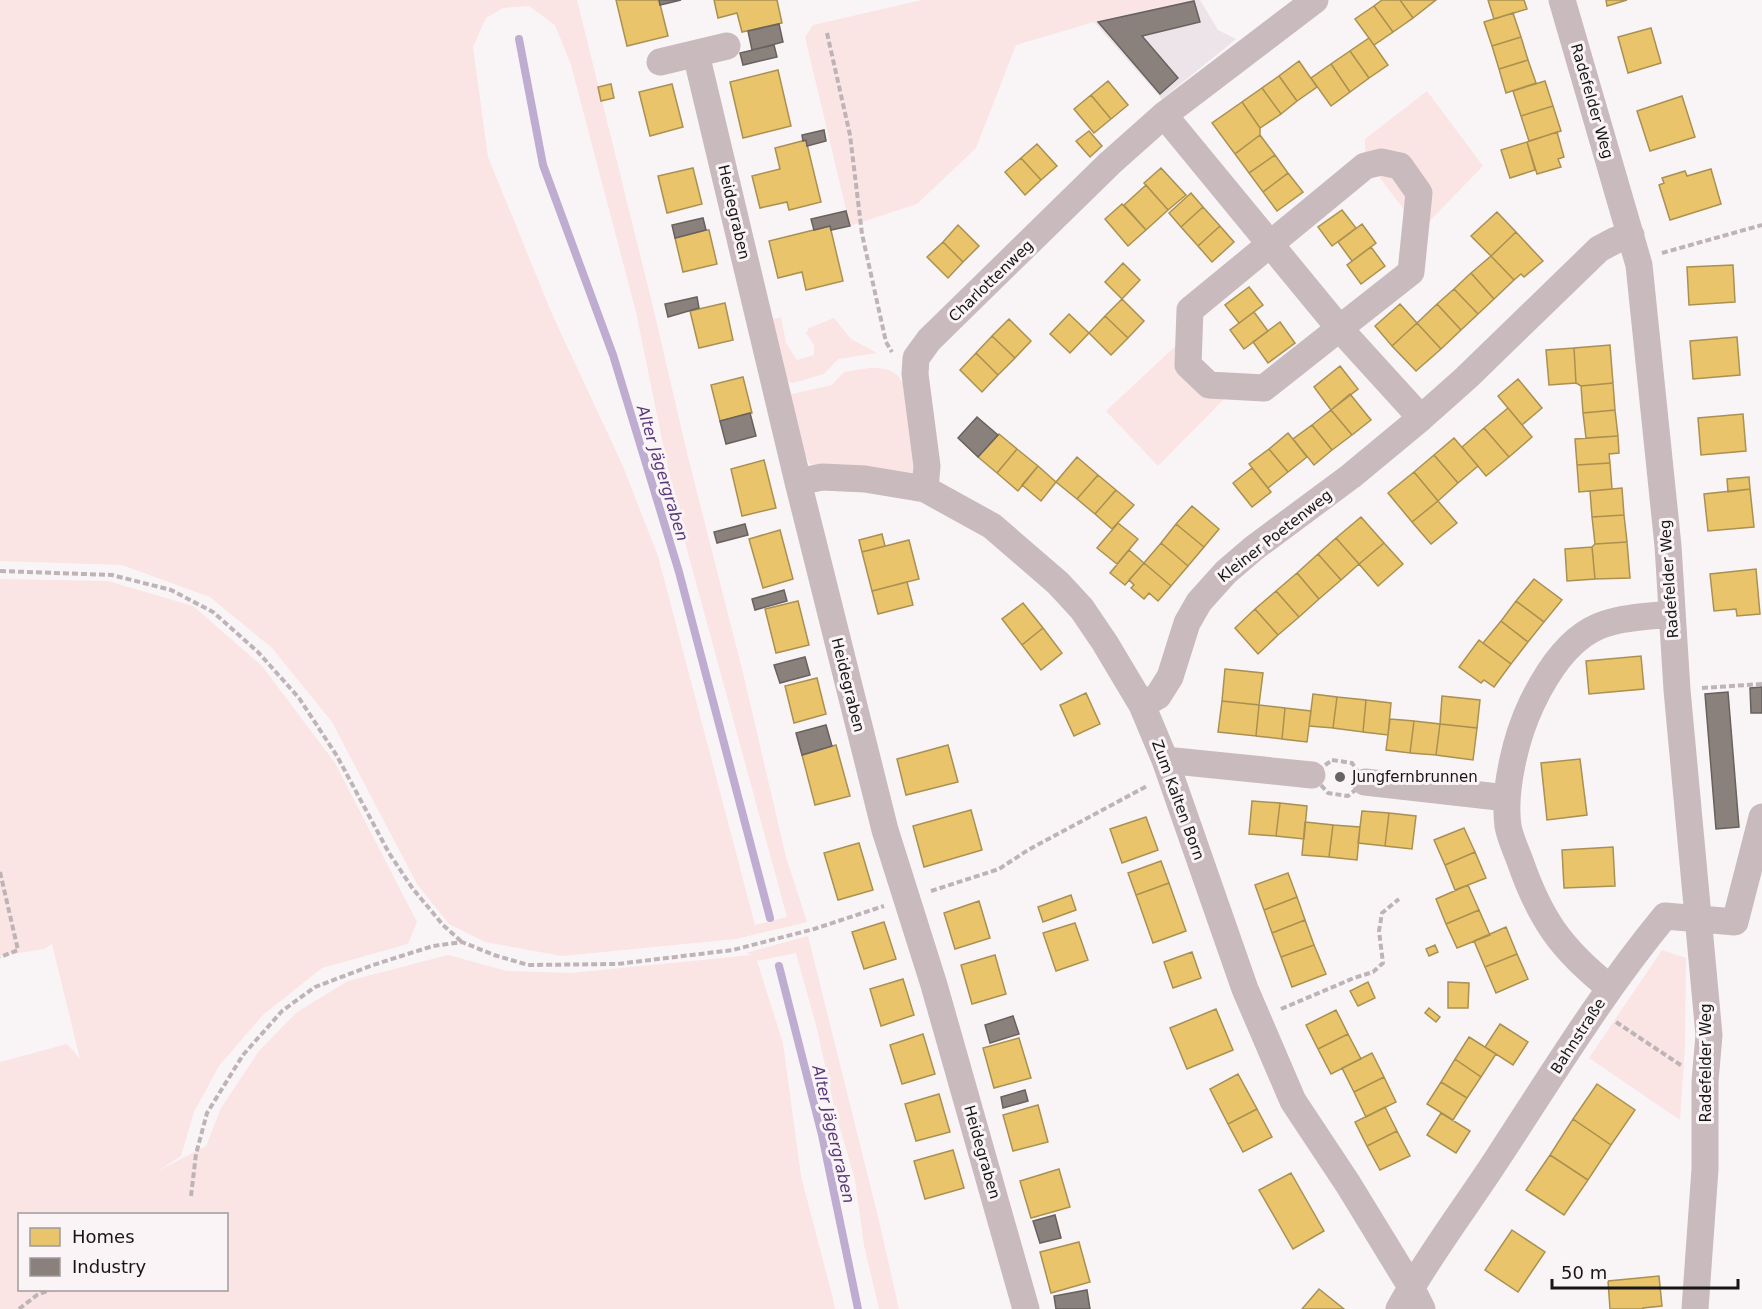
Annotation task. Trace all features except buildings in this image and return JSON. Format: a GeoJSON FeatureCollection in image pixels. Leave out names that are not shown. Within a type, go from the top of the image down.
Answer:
{"type":"FeatureCollection","features":[{"type":"Feature","properties":{"kind":"street","name":"Charlottenweg"},"geometry":{"type":"LineString","coordinates":[[926,489],[927,466],[915,374],[916,358],[929,340],[1110,163],[1164,115],[1315,0]]}},
{"type":"Feature","properties":{"kind":"street","name":"Radefelder Weg"},"geometry":{"type":"LineString","coordinates":[[1562,0],[1635,248],[1668,546],[1677,690],[1709,1035],[1705,1169],[1695,1309]]}},
{"type":"Feature","properties":{"kind":"street"},"geometry":{"type":"LineString","coordinates":[[660,62],[727,46]]}},
{"type":"Feature","properties":{"kind":"street","name":"Heidegraben"},"geometry":{"type":"LineString","coordinates":[[696,54],[798,482],[885,830],[934,985],[1026,1309]]}},
{"type":"Feature","properties":{"kind":"street"},"geometry":{"type":"LineString","coordinates":[[1164,115],[1340,329],[1420,418]]}},
{"type":"Feature","properties":{"kind":"street"},"geometry":{"type":"LineString","coordinates":[[1381,162],[1400,166],[1419,193],[1411,272],[1264,388],[1209,385],[1188,364],[1190,309],[1270,244],[1365,166],[1381,162]]}},
{"type":"Feature","properties":{"kind":"street","name":"Kleiner Poetenweg"},"geometry":{"type":"LineString","coordinates":[[1143,705],[1158,696],[1170,677],[1187,623],[1199,602],[1226,572],[1254,548],[1351,476],[1420,418],[1466,378],[1599,249],[1616,240],[1635,248]]}},
{"type":"Feature","properties":{"kind":"street","name":"Zum Kalten Born"},"geometry":{"type":"LineString","coordinates":[[798,482],[822,477],[854,478],[926,489],[992,526],[1058,583],[1082,609],[1143,705],[1245,989],[1293,1101],[1348,1184],[1411,1302]]}},
{"type":"Feature","properties":{"kind":"street"},"geometry":{"type":"LineString","coordinates":[[1603,998],[1587,970],[1547,924],[1533,898],[1508,828],[1507,798],[1521,728],[1538,689],[1564,654],[1590,630],[1607,623],[1671,614]]}},
{"type":"Feature","properties":{"kind":"street"},"geometry":{"type":"LineString","coordinates":[[1167,767],[1324,776]]}},
{"type":"Feature","properties":{"kind":"street"},"geometry":{"type":"LineString","coordinates":[[1355,780],[1507,798]]}},
{"type":"Feature","properties":{"kind":"street","name":"Bahnstraße"},"geometry":{"type":"LineString","coordinates":[[1411,1302],[1474,1195],[1603,998],[1634,953],[1665,916],[1735,922],[1762,817]]}},
{"type":"Feature","properties":{"kind":"path"},"geometry":{"type":"LineString","coordinates":[[827,33],[850,135],[862,234],[886,342],[901,364],[915,374]]}},
{"type":"Feature","properties":{"kind":"path"},"geometry":{"type":"LineString","coordinates":[[1635,248],[1762,225]]}},
{"type":"Feature","properties":{"kind":"path"},"geometry":{"type":"LineString","coordinates":[[0,571],[112,575],[171,590],[213,612],[258,652],[298,698],[337,756],[389,853],[413,889],[443,925],[462,942],[528,965],[616,964],[733,950],[814,928],[999,869],[1167,767]]}},
{"type":"Feature","properties":{"kind":"path"},"geometry":{"type":"LineString","coordinates":[[1677,690],[1762,684]]}},
{"type":"Feature","properties":{"kind":"path"},"geometry":{"type":"LineString","coordinates":[[1324,776],[1355,780]]}},
{"type":"Feature","properties":{"kind":"path"},"geometry":{"type":"LineString","coordinates":[[1324,776],[1355,780]]}},
{"type":"Feature","properties":{"kind":"path"},"geometry":{"type":"LineString","coordinates":[[0,872],[18,951],[0,957]]}},
{"type":"Feature","properties":{"kind":"path"},"geometry":{"type":"LineString","coordinates":[[1258,1019],[1373,972],[1383,963],[1379,931],[1382,913],[1399,899]]}},
{"type":"Feature","properties":{"kind":"path"},"geometry":{"type":"LineString","coordinates":[[191,1196],[196,1154],[207,1113],[243,1055],[282,1011],[315,987],[433,946],[462,942]]}},
{"type":"Feature","properties":{"kind":"path"},"geometry":{"type":"LineString","coordinates":[[1603,998],[1706,1081]]}},
{"type":"Feature","properties":{"kind":"path"},"geometry":{"type":"LineString","coordinates":[[18,1309],[37,1295],[47,1291]]}},
{"type":"Feature","properties":{"kind":"shaded area"},"geometry":{"type":"Polygon","coordinates":[[[0,0],[577,0],[743,673],[786,857],[807,922],[736,939],[562,956],[485,942],[449,924],[417,884],[332,722],[272,648],[210,597],[122,565],[0,561],[0,0]],[[529,6],[503,8],[486,18],[473,47],[488,157],[552,314],[622,464],[658,556],[755,925],[787,917],[677,513],[636,312],[571,65],[555,25],[529,6]]]}},
{"type":"Feature","properties":{"kind":"shaded area"},"geometry":{"type":"Polygon","coordinates":[[[922,0],[1191,0],[1094,22],[1016,45],[976,148],[917,204],[850,226],[805,37],[813,25],[922,0]]]}},
{"type":"Feature","properties":{"kind":"shaded area"},"geometry":{"type":"Polygon","coordinates":[[[1191,0],[1200,0],[1218,30],[1236,39],[1162,99],[1094,22],[1191,0]]]}},
{"type":"Feature","properties":{"kind":"shaded area"},"geometry":{"type":"Polygon","coordinates":[[[1427,91],[1483,166],[1420,231],[1365,158],[1365,139],[1427,91]]]}},
{"type":"Feature","properties":{"kind":"shaded area"},"geometry":{"type":"Polygon","coordinates":[[[781,317],[786,343],[797,360],[814,355],[814,345],[806,333],[809,328],[834,318],[851,339],[877,353],[838,359],[824,374],[793,383],[784,376],[770,320],[781,317]]]}},
{"type":"Feature","properties":{"kind":"shaded area"},"geometry":{"type":"Polygon","coordinates":[[[1183,339],[1229,394],[1158,466],[1106,411],[1183,339]]]}},
{"type":"Feature","properties":{"kind":"shaded area"},"geometry":{"type":"Polygon","coordinates":[[[869,368],[893,372],[907,391],[911,404],[914,433],[914,472],[911,474],[821,467],[810,464],[804,454],[789,399],[792,394],[832,385],[844,372],[869,368]]]}},
{"type":"Feature","properties":{"kind":"shaded area"},"geometry":{"type":"Polygon","coordinates":[[[0,579],[108,581],[193,606],[262,666],[335,763],[417,922],[408,944],[322,968],[263,1015],[219,1066],[194,1112],[181,1156],[158,1171],[206,1146],[221,1108],[259,1051],[297,1012],[348,981],[448,955],[507,971],[572,973],[752,955],[746,953],[808,936],[899,1309],[879,1309],[864,1245],[855,1180],[836,1115],[817,1029],[796,953],[757,961],[783,1043],[801,1176],[835,1309],[0,1309],[0,1062],[67,1044],[80,1059],[52,944],[44,949],[0,956],[0,579]]]}},
{"type":"Feature","properties":{"kind":"shaded area"},"geometry":{"type":"Polygon","coordinates":[[[1662,950],[1686,958],[1685,1046],[1680,1120],[1589,1058],[1662,950]]]}},
{"type":"Feature","properties":{"kind":"waterway","name":"Alter Jägergraben"},"geometry":{"type":"LineString","coordinates":[[519,39],[543,165],[613,355],[679,572],[770,918]]}},
{"type":"Feature","properties":{"kind":"waterway","name":"Alter Jägergraben"},"geometry":{"type":"LineString","coordinates":[[779,966],[822,1135],[858,1309]]}},
{"type":"Feature","properties":{"kind":"place","name":"Jungfernbrunnen"},"geometry":{"type":"Point","coordinates":[1340,777]}}]}
